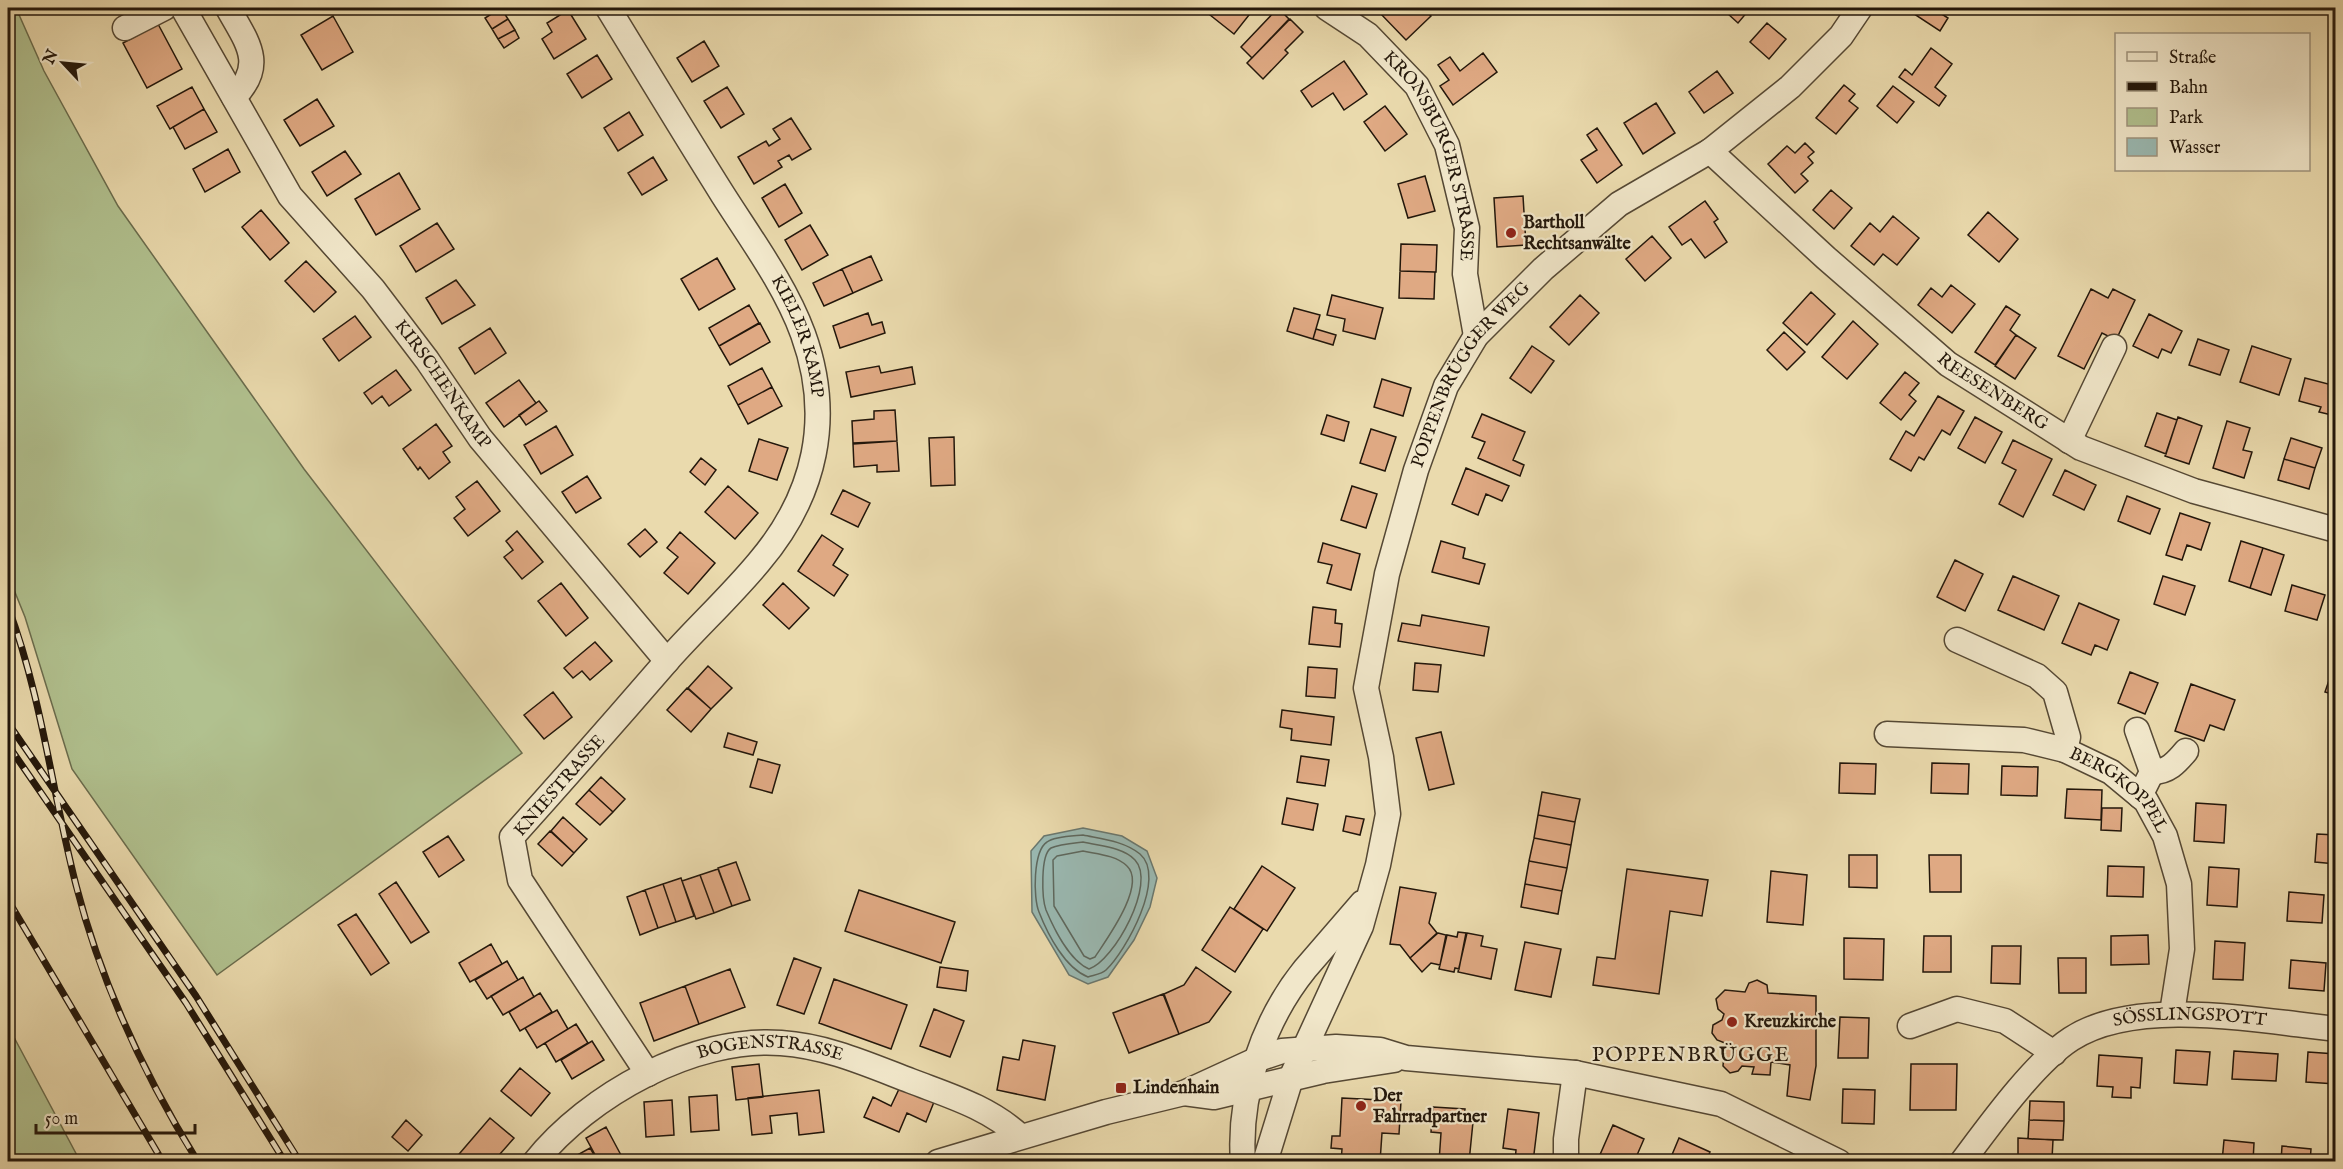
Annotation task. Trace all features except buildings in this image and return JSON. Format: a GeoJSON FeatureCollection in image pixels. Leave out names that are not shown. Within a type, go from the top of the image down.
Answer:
{"type":"FeatureCollection","features":[{"type":"Feature","properties":{"kind":"street"},"geometry":{"type":"LineString","coordinates":[[125,28],[164,8]]}},
{"type":"Feature","properties":{"kind":"street","name":"KIRSCHENKAMP"},"geometry":{"type":"LineString","coordinates":[[183,8],[290,196],[373,289],[428,360],[480,438],[667,662]]}},
{"type":"Feature","properties":{"kind":"street"},"geometry":{"type":"LineString","coordinates":[[228,8],[249,45],[253,63],[246,85],[234,97]]}},
{"type":"Feature","properties":{"kind":"street","name":"KIELER KAMP"},"geometry":{"type":"LineString","coordinates":[[608,8],[783,295],[802,332],[818,392],[819,427],[814,460],[792,514],[761,561],[667,662]]}},
{"type":"Feature","properties":{"kind":"street","name":"KRONSBURGER STRASSE"},"geometry":{"type":"LineString","coordinates":[[1327,8],[1368,35],[1417,86],[1448,145],[1467,228],[1465,274],[1476,336]]}},
{"type":"Feature","properties":{"kind":"street","name":"POPPENBRÜGGER WEG"},"geometry":{"type":"LineString","coordinates":[[1265,1161],[1304,1047],[1361,926],[1378,865],[1388,814],[1381,757],[1366,688],[1387,574],[1416,470],[1446,386],[1476,336],[1543,269],[1619,204],[1710,151],[1790,87],[1841,36],[1860,8]]}},
{"type":"Feature","properties":{"kind":"street","name":"REESENBERG"},"geometry":{"type":"LineString","coordinates":[[1710,151],[1948,364],[2069,441],[2081,448],[2194,491],[2336,530]]}},
{"type":"Feature","properties":{"kind":"street"},"geometry":{"type":"LineString","coordinates":[[2069,441],[2114,347]]}},
{"type":"Feature","properties":{"kind":"street"},"geometry":{"type":"LineString","coordinates":[[1957,640],[2037,676],[2055,692],[2068,737],[2065,750]]}},
{"type":"Feature","properties":{"kind":"street","name":"KNIESTRASSE"},"geometry":{"type":"LineString","coordinates":[[648,1074],[520,880],[512,837],[639,697],[667,662]]}},
{"type":"Feature","properties":{"kind":"street"},"geometry":{"type":"LineString","coordinates":[[2137,730],[2151,772],[2140,796]]}},
{"type":"Feature","properties":{"kind":"street","name":"BERGKOPPEL"},"geometry":{"type":"LineString","coordinates":[[1887,734],[2024,740],[2065,750],[2111,772],[2146,801],[2165,836],[2179,884],[2182,949],[2172,1013]]}},
{"type":"Feature","properties":{"kind":"street"},"geometry":{"type":"LineString","coordinates":[[2151,772],[2160,772],[2173,766],[2186,751]]}},
{"type":"Feature","properties":{"kind":"street","name":"POPPENBRÜGGER WEG"},"geometry":{"type":"LineString","coordinates":[[1243,1161],[1242,1142],[1248,1090],[1271,1024],[1285,998],[1305,970],[1369,894]]}},
{"type":"Feature","properties":{"kind":"street"},"geometry":{"type":"LineString","coordinates":[[1910,1026],[1957,1010],[2005,1021],[2054,1053]]}},
{"type":"Feature","properties":{"kind":"street","name":"SÖSSLINGSPOTT"},"geometry":{"type":"LineString","coordinates":[[1962,1161],[1995,1118],[2054,1053],[2072,1038],[2117,1021],[2172,1013],[2336,1029]]}},
{"type":"Feature","properties":{"kind":"street","name":"BOGENSTRASSE"},"geometry":{"type":"LineString","coordinates":[[535,1161],[547,1147],[594,1108],[648,1074],[694,1055],[739,1043],[762,1042],[805,1046],[841,1054],[984,1109],[1020,1136]]}},
{"type":"Feature","properties":{"kind":"street"},"geometry":{"type":"LineString","coordinates":[[938,1161],[1020,1136],[1184,1093],[1258,1059],[1304,1047],[1380,1050],[1406,1058],[1575,1073],[1721,1104],[1839,1161]]}},
{"type":"Feature","properties":{"kind":"street"},"geometry":{"type":"LineString","coordinates":[[1184,1093],[1214,1097],[1292,1078],[1406,1058]]}},
{"type":"Feature","properties":{"kind":"street"},"geometry":{"type":"LineString","coordinates":[[1566,1161],[1566,1139],[1575,1073]]}},
{"type":"Feature","properties":{"kind":"green space"},"geometry":{"type":"Polygon","coordinates":[[[8,8],[16,8],[44,71],[118,206],[304,469],[522,753],[217,975],[72,769],[25,617],[8,575],[8,8]]]}},
{"type":"Feature","properties":{"kind":"green space"},"geometry":{"type":"Polygon","coordinates":[[[8,1026],[80,1161],[8,1161],[8,1026]]]}},
{"type":"Feature","properties":{"kind":"water"},"geometry":{"type":"Polygon","coordinates":[[[1083,828],[1122,836],[1147,851],[1157,878],[1150,907],[1134,940],[1108,977],[1088,984],[1069,975],[1032,912],[1031,851],[1044,836],[1083,828]]]}},
{"type":"Feature","properties":{"kind":"railway"},"geometry":{"type":"LineString","coordinates":[[8,607],[30,675],[76,885],[98,957],[111,993],[142,1062],[198,1162]]}},
{"type":"Feature","properties":{"kind":"railway"},"geometry":{"type":"LineString","coordinates":[[8,723],[196,996],[300,1162]]}},
{"type":"Feature","properties":{"kind":"railway"},"geometry":{"type":"LineString","coordinates":[[8,745],[186,1003],[285,1162]]}},
{"type":"Feature","properties":{"kind":"railway"},"geometry":{"type":"LineString","coordinates":[[8,900],[163,1162]]}},
{"type":"Feature","properties":{"kind":"place","name":"Bartholl Rechtsanwälte"},"geometry":{"type":"Point","coordinates":[1511,233]}},
{"type":"Feature","properties":{"kind":"place","name":"Kreuzkirche"},"geometry":{"type":"Point","coordinates":[1732,1022]}},
{"type":"Feature","properties":{"kind":"place","name":"Lindenhain"},"geometry":{"type":"Point","coordinates":[1121,1088]}},
{"type":"Feature","properties":{"kind":"place","name":"Der Fahrradpartner"},"geometry":{"type":"Point","coordinates":[1361,1106]}},
{"type":"Feature","properties":{"kind":"district","name":"POPPENBRÜGGE"},"geometry":{"type":"Point","coordinates":[1691,1055]}}]}
